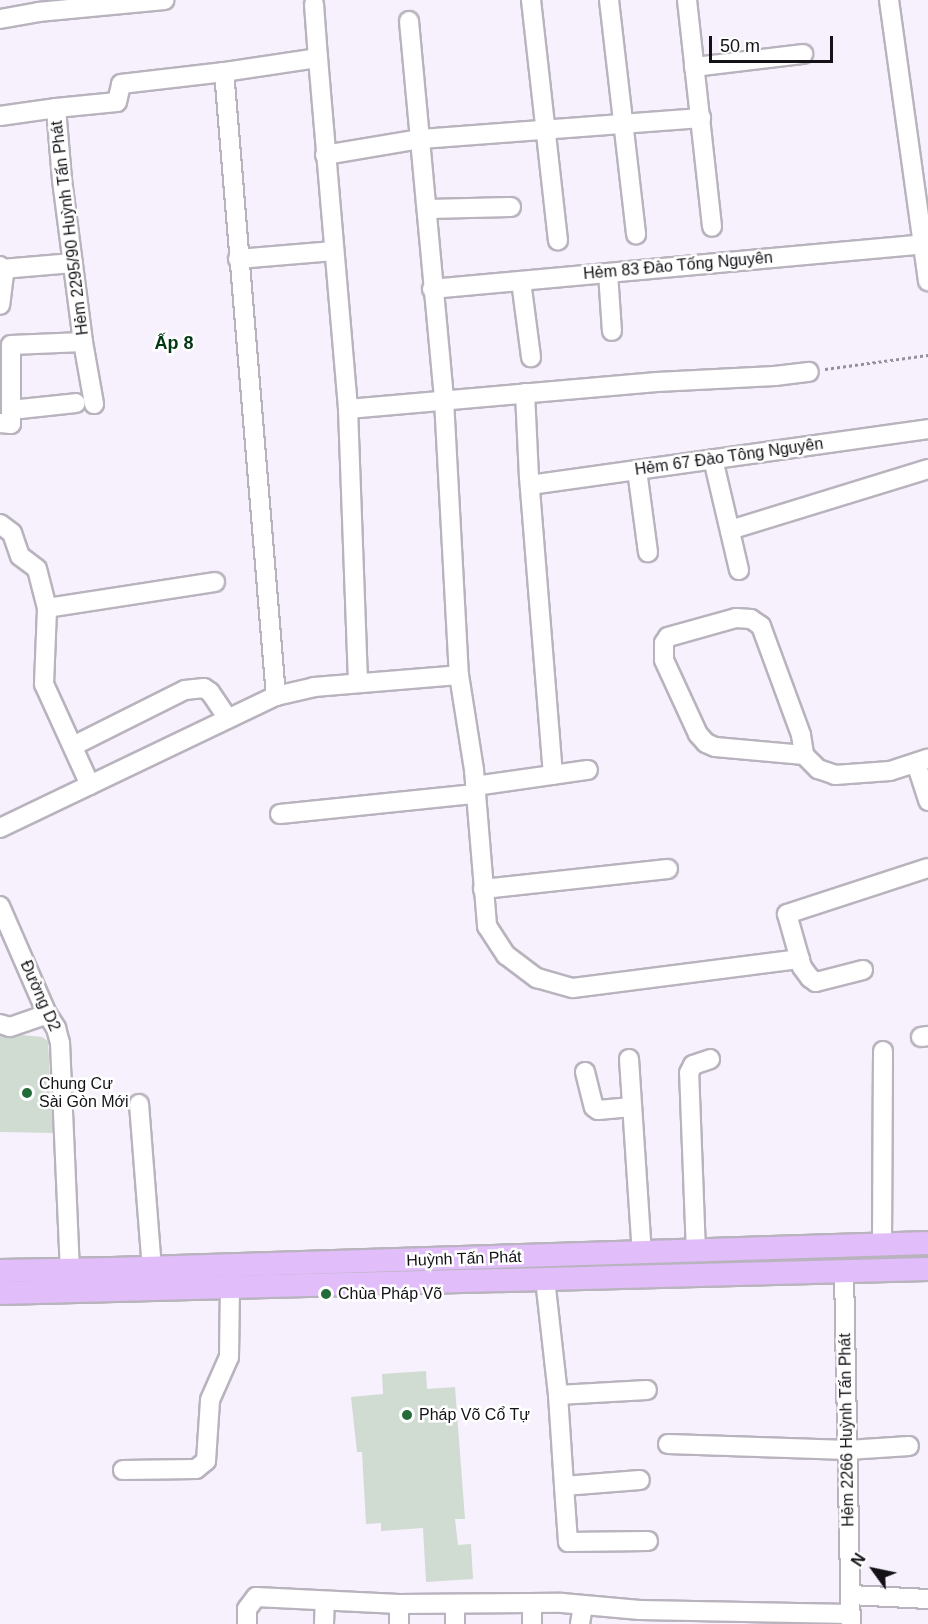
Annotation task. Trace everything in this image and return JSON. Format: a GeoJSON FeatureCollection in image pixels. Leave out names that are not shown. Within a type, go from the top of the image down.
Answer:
{"type":"FeatureCollection","features":[{"type":"Feature","properties":{"kind":"main road","name":"Huỳnh Tấn Phát"},"geometry":{"type":"LineString","coordinates":[[0,1271],[696,1252],[928,1243]]}},
{"type":"Feature","properties":{"kind":"main road"},"geometry":{"type":"LineString","coordinates":[[374,1261],[374,1284]]}},
{"type":"Feature","properties":{"kind":"main road","name":"Huỳnh Tấn Phát"},"geometry":{"type":"LineString","coordinates":[[0,1293],[928,1269]]}},
{"type":"Feature","properties":{"kind":"street"},"geometry":{"type":"LineString","coordinates":[[0,19],[67,5],[165,0]]}},
{"type":"Feature","properties":{"kind":"street"},"geometry":{"type":"LineString","coordinates":[[531,0],[548,129],[558,240]]}},
{"type":"Feature","properties":{"kind":"street"},"geometry":{"type":"LineString","coordinates":[[609,0],[636,234]]}},
{"type":"Feature","properties":{"kind":"street"},"geometry":{"type":"LineString","coordinates":[[687,0],[712,227]]}},
{"type":"Feature","properties":{"kind":"street"},"geometry":{"type":"LineString","coordinates":[[889,0],[921,188],[923,244],[928,281]]}},
{"type":"Feature","properties":{"kind":"street"},"geometry":{"type":"LineString","coordinates":[[314,4],[348,409],[358,683]]}},
{"type":"Feature","properties":{"kind":"street"},"geometry":{"type":"LineString","coordinates":[[409,21],[444,400],[459,675],[475,790],[487,926],[506,955],[537,978],[573,988],[800,959]]}},
{"type":"Feature","properties":{"kind":"street"},"geometry":{"type":"LineString","coordinates":[[694,67],[803,54]]}},
{"type":"Feature","properties":{"kind":"street"},"geometry":{"type":"LineString","coordinates":[[56,108],[117,102],[121,84],[318,58]]}},
{"type":"Feature","properties":{"kind":"street"},"geometry":{"type":"LineString","coordinates":[[224,72],[276,696]]}},
{"type":"Feature","properties":{"kind":"street","name":"Hẻm 2295/90 Huỳnh Tấn Phát"},"geometry":{"type":"LineString","coordinates":[[0,116],[56,108],[83,342],[94,404]]}},
{"type":"Feature","properties":{"kind":"street"},"geometry":{"type":"LineString","coordinates":[[325,155],[421,139],[700,118]]}},
{"type":"Feature","properties":{"kind":"street"},"geometry":{"type":"LineString","coordinates":[[428,209],[511,207]]}},
{"type":"Feature","properties":{"kind":"street","name":"Hẻm 83 Đào Tống Nguyên"},"geometry":{"type":"LineString","coordinates":[[432,289],[923,244]]}},
{"type":"Feature","properties":{"kind":"street"},"geometry":{"type":"LineString","coordinates":[[238,259],[334,251]]}},
{"type":"Feature","properties":{"kind":"street"},"geometry":{"type":"LineString","coordinates":[[0,305],[1,268],[73,263]]}},
{"type":"Feature","properties":{"kind":"street"},"geometry":{"type":"LineString","coordinates":[[608,273],[612,331]]}},
{"type":"Feature","properties":{"kind":"street"},"geometry":{"type":"LineString","coordinates":[[521,280],[531,357]]}},
{"type":"Feature","properties":{"kind":"street"},"geometry":{"type":"LineString","coordinates":[[76,403],[5,417],[11,345],[83,342]]}},
{"type":"Feature","properties":{"kind":"street"},"geometry":{"type":"LineString","coordinates":[[348,409],[809,372]]}},
{"type":"Feature","properties":{"kind":"street"},"geometry":{"type":"LineString","coordinates":[[525,393],[553,775]]}},
{"type":"Feature","properties":{"kind":"street","name":"Hẻm 67 Đào Tông Nguyên"},"geometry":{"type":"LineString","coordinates":[[530,485],[928,429]]}},
{"type":"Feature","properties":{"kind":"street"},"geometry":{"type":"LineString","coordinates":[[713,459],[739,570]]}},
{"type":"Feature","properties":{"kind":"street"},"geometry":{"type":"LineString","coordinates":[[730,530],[928,469]]}},
{"type":"Feature","properties":{"kind":"street"},"geometry":{"type":"LineString","coordinates":[[637,470],[648,552]]}},
{"type":"Feature","properties":{"kind":"street"},"geometry":{"type":"LineString","coordinates":[[0,524],[12,532],[20,556],[37,569],[47,608],[44,684],[90,785]]}},
{"type":"Feature","properties":{"kind":"street"},"geometry":{"type":"LineString","coordinates":[[47,608],[215,582]]}},
{"type":"Feature","properties":{"kind":"street"},"geometry":{"type":"LineString","coordinates":[[804,755],[715,747],[705,743],[698,734],[664,660],[663,644],[668,636],[736,618],[751,619],[761,626],[801,735],[804,755],[818,769],[836,775],[890,771],[922,761],[928,801]]}},
{"type":"Feature","properties":{"kind":"street"},"geometry":{"type":"LineString","coordinates":[[0,828],[276,696],[314,687],[459,675]]}},
{"type":"Feature","properties":{"kind":"street"},"geometry":{"type":"LineString","coordinates":[[73,746],[185,690],[204,688],[210,692],[228,719]]}},
{"type":"Feature","properties":{"kind":"street"},"geometry":{"type":"LineString","coordinates":[[280,813],[475,790],[588,770]]}},
{"type":"Feature","properties":{"kind":"street"},"geometry":{"type":"LineString","coordinates":[[863,970],[816,982],[802,967],[787,914],[928,868]]}},
{"type":"Feature","properties":{"kind":"street"},"geometry":{"type":"LineString","coordinates":[[483,889],[668,869]]}},
{"type":"Feature","properties":{"kind":"street","name":"Đường D2"},"geometry":{"type":"LineString","coordinates":[[0,906],[56,1028],[60,1043],[70,1270]]}},
{"type":"Feature","properties":{"kind":"street"},"geometry":{"type":"LineString","coordinates":[[0,1024],[10,1027],[48,1014]]}},
{"type":"Feature","properties":{"kind":"street"},"geometry":{"type":"LineString","coordinates":[[882,1245],[883,1051]]}},
{"type":"Feature","properties":{"kind":"street"},"geometry":{"type":"LineString","coordinates":[[628,1059],[642,1253]]}},
{"type":"Feature","properties":{"kind":"street"},"geometry":{"type":"LineString","coordinates":[[696,1252],[689,1073],[693,1065],[710,1059]]}},
{"type":"Feature","properties":{"kind":"street"},"geometry":{"type":"LineString","coordinates":[[585,1072],[594,1107],[598,1110],[632,1107]]}},
{"type":"Feature","properties":{"kind":"street"},"geometry":{"type":"LineString","coordinates":[[139,1104],[152,1268]]}},
{"type":"Feature","properties":{"kind":"street","name":"Hẻm 2266 Huỳnh Tấn Phát"},"geometry":{"type":"LineString","coordinates":[[844,1271],[851,1619]]}},
{"type":"Feature","properties":{"kind":"street"},"geometry":{"type":"LineString","coordinates":[[545,1279],[558,1395],[567,1540],[570,1543],[648,1541]]}},
{"type":"Feature","properties":{"kind":"street"},"geometry":{"type":"LineString","coordinates":[[123,1470],[196,1469],[206,1461],[210,1400],[229,1357],[230,1288]]}},
{"type":"Feature","properties":{"kind":"street"},"geometry":{"type":"LineString","coordinates":[[558,1395],[646,1390]]}},
{"type":"Feature","properties":{"kind":"street"},"geometry":{"type":"LineString","coordinates":[[668,1444],[848,1450],[909,1446]]}},
{"type":"Feature","properties":{"kind":"street"},"geometry":{"type":"LineString","coordinates":[[564,1486],[640,1480]]}},
{"type":"Feature","properties":{"kind":"street"},"geometry":{"type":"LineString","coordinates":[[851,1595],[928,1599]]}},
{"type":"Feature","properties":{"kind":"street"},"geometry":{"type":"LineString","coordinates":[[247,1624],[247,1610],[256,1597],[399,1604],[532,1603],[851,1619]]}},
{"type":"Feature","properties":{"kind":"street"},"geometry":{"type":"LineString","coordinates":[[324,1624],[325,1601]]}},
{"type":"Feature","properties":{"kind":"street"},"geometry":{"type":"LineString","coordinates":[[532,1603],[532,1624]]}},
{"type":"Feature","properties":{"kind":"street"},"geometry":{"type":"LineString","coordinates":[[399,1604],[399,1624]]}},
{"type":"Feature","properties":{"kind":"street"},"geometry":{"type":"LineString","coordinates":[[455,1604],[455,1624]]}},
{"type":"Feature","properties":{"kind":"street"},"geometry":{"type":"LineString","coordinates":[[580,1624],[583,1605]]}},
{"type":"Feature","properties":{"kind":"path"},"geometry":{"type":"LineString","coordinates":[[809,372],[928,355]]}},
{"type":"Feature","properties":{"kind":"building","name":"Chung Cư Sài Gòn Mới"},"geometry":{"type":"Polygon","coordinates":[[[22,1035],[42,1037],[48,1041],[53,1133],[0,1132],[0,1036],[13,1038],[22,1035]]]}},
{"type":"Feature","properties":{"kind":"building"},"geometry":{"type":"Polygon","coordinates":[[[426,1371],[427,1389],[455,1387],[465,1519],[455,1519],[458,1545],[471,1544],[473,1579],[426,1582],[423,1528],[381,1531],[381,1523],[366,1524],[362,1452],[357,1452],[351,1397],[383,1394],[382,1374],[426,1371]]]}},
{"type":"Feature","properties":{"kind":"place","name":"Chung Cư Sài Gòn Mới"},"geometry":{"type":"Point","coordinates":[27,1093]}},
{"type":"Feature","properties":{"kind":"place","name":"Chùa Pháp Võ"},"geometry":{"type":"Point","coordinates":[326,1294]}},
{"type":"Feature","properties":{"kind":"place","name":"Pháp Võ Cổ Tự"},"geometry":{"type":"Point","coordinates":[407,1415]}},
{"type":"Feature","properties":{"kind":"district","name":"Ấp 8"},"geometry":{"type":"Point","coordinates":[174,343]}}]}
